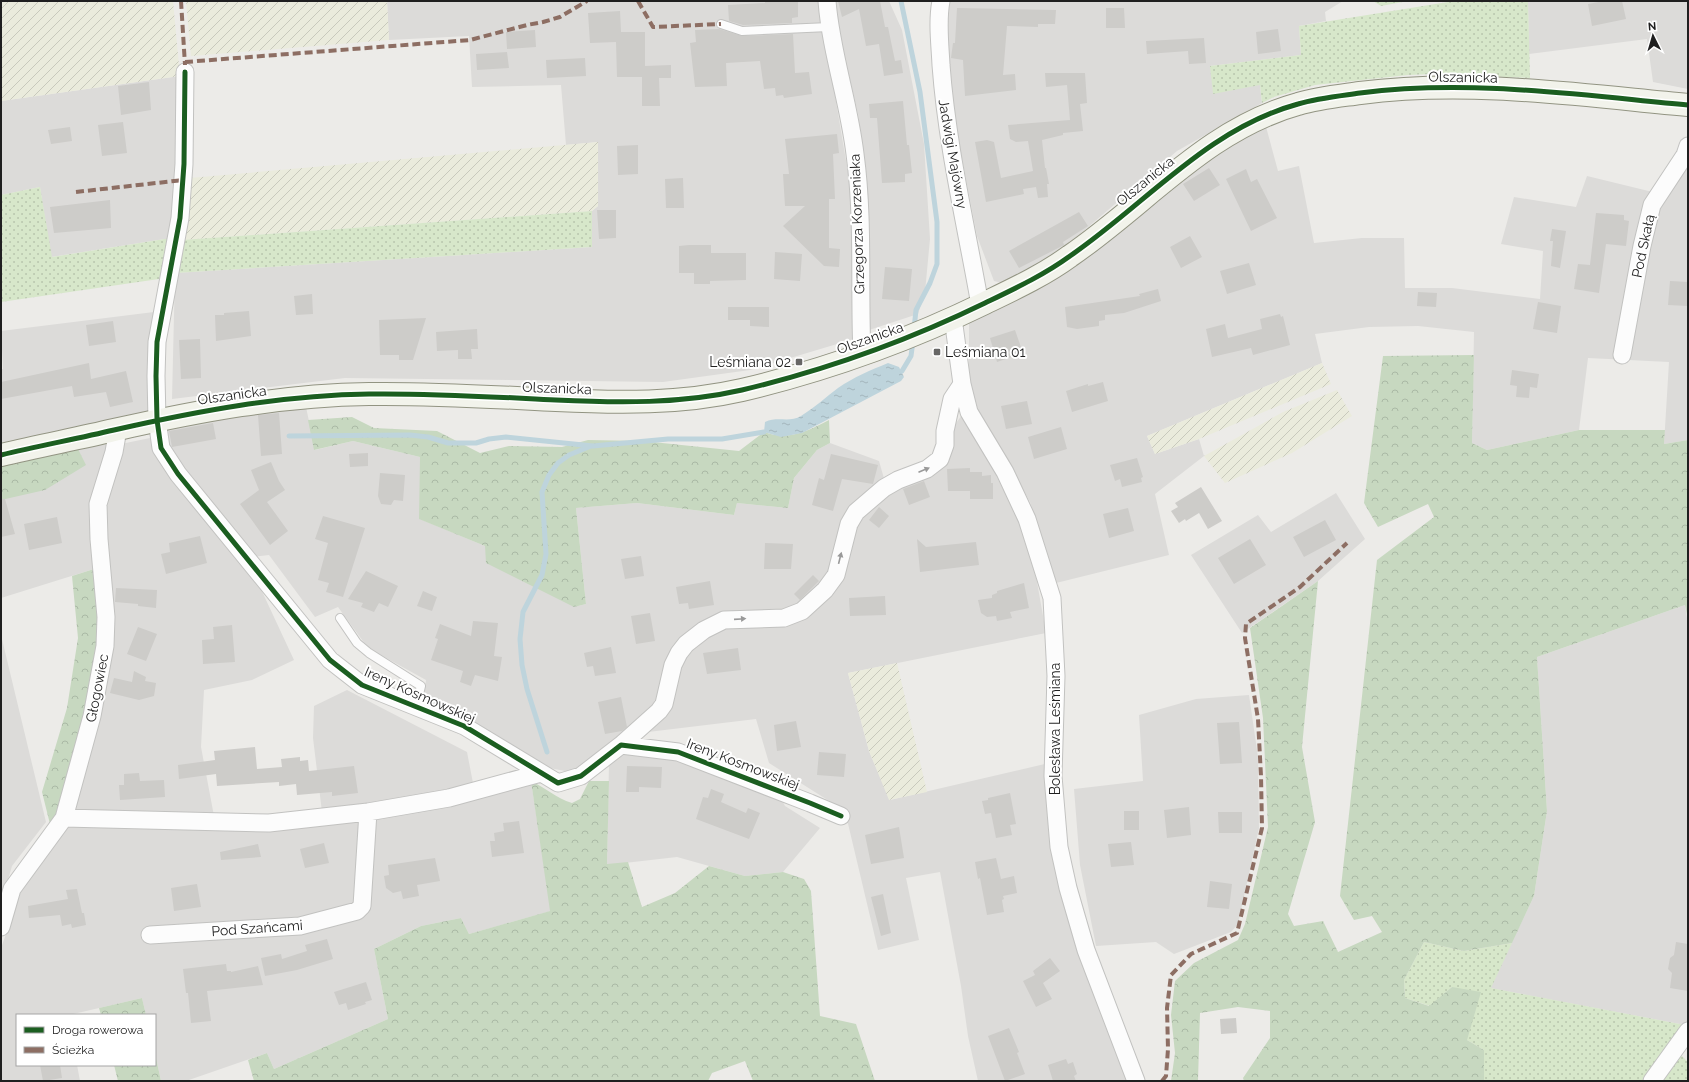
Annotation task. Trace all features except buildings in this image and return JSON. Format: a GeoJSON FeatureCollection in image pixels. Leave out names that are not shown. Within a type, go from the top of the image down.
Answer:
{"type":"FeatureCollection","features":[{"type":"Feature","properties":{"kind":"street","name":"Grzegorza Korzeniaka"},"geometry":{"type":"LineString","coordinates":[[827,1],[829,27],[855,153],[859,205],[862,355]]}},
{"type":"Feature","properties":{"kind":"street","name":"Jadwigi Majówny"},"geometry":{"type":"LineString","coordinates":[[941,1],[940,44],[943,97],[980,305]]}},
{"type":"Feature","properties":{"kind":"street","name":"Ireny Kosmowskiej"},"geometry":{"type":"LineString","coordinates":[[185,72],[184,164],[180,218],[157,342],[157,420],[161,448],[178,474],[330,660],[362,685],[464,726],[558,783],[581,776],[621,745],[678,752],[841,816]]}},
{"type":"Feature","properties":{"kind":"street","name":"Olszanicka"},"geometry":{"type":"LineString","coordinates":[[1,455],[157,420],[249,404],[315,396],[427,394],[616,402],[663,401],[737,391],[810,372],[862,355],[928,330],[1045,272],[1073,254],[1183,165],[1210,146],[1236,130],[1262,117],[1298,104],[1336,96],[1378,91],[1462,88],[1557,93],[1688,105]]}},
{"type":"Feature","properties":{"kind":"street","name":"Pod Skałą"},"geometry":{"type":"LineString","coordinates":[[1622,355],[1642,246],[1652,205],[1685,156],[1688,146]]}},
{"type":"Feature","properties":{"kind":"street","name":"Bolesława Leśmiana"},"geometry":{"type":"LineString","coordinates":[[953,318],[962,384],[969,412],[1005,472],[1027,519],[1052,598],[1056,676],[1053,776],[1059,847],[1068,888],[1086,950],[1136,1081]]}},
{"type":"Feature","properties":{"kind":"street"},"geometry":{"type":"LineString","coordinates":[[621,745],[659,711],[664,704],[673,665],[679,653],[686,644],[704,630],[724,620],[772,620],[784,618],[802,611],[825,590],[836,575],[849,524],[856,512],[884,488],[935,464],[940,459],[945,445],[952,399],[962,384]]}},
{"type":"Feature","properties":{"kind":"street","name":"Głogowiec"},"geometry":{"type":"LineString","coordinates":[[1,926],[12,889],[64,818],[92,716],[105,646],[106,617],[99,539],[98,504],[114,452],[118,429]]}},
{"type":"Feature","properties":{"kind":"street"},"geometry":{"type":"LineString","coordinates":[[64,818],[269,823],[368,812],[449,798],[541,773]]}},
{"type":"Feature","properties":{"kind":"street","name":"Pod Szańcami"},"geometry":{"type":"LineString","coordinates":[[150,935],[300,926],[357,911],[362,906],[368,812]]}},
{"type":"Feature","properties":{"kind":"street"},"geometry":{"type":"LineString","coordinates":[[1652,1081],[1688,1031]]}},
{"type":"Feature","properties":{"kind":"lane"},"geometry":{"type":"LineString","coordinates":[[721,24],[742,31],[829,27]]}},
{"type":"Feature","properties":{"kind":"lane"},"geometry":{"type":"LineString","coordinates":[[340,618],[357,643],[421,686],[416,707]]}},
{"type":"Feature","properties":{"kind":"shaded area"},"geometry":{"type":"Polygon","coordinates":[[[1,1],[173,1],[180,76],[1,101],[1,1]]]}},
{"type":"Feature","properties":{"kind":"shaded area"},"geometry":{"type":"Polygon","coordinates":[[[186,1],[387,1],[389,40],[191,56],[186,1]]]}},
{"type":"Feature","properties":{"kind":"shaded area"},"geometry":{"type":"Polygon","coordinates":[[[387,1],[819,1],[855,214],[857,338],[750,370],[663,382],[345,378],[172,399],[175,273],[592,247],[592,211],[598,206],[598,142],[566,145],[561,85],[472,87],[469,36],[389,40],[387,1]]]}},
{"type":"Feature","properties":{"kind":"shaded area"},"geometry":{"type":"Polygon","coordinates":[[[836,1],[889,1],[902,30],[924,144],[930,239],[925,292],[918,314],[869,330],[864,160],[858,114],[839,33],[836,1]]]}},
{"type":"Feature","properties":{"kind":"shaded area"},"geometry":{"type":"Polygon","coordinates":[[[948,1],[1343,1],[1325,12],[1326,21],[1299,26],[1301,55],[1210,66],[1260,85],[1262,103],[1177,151],[1066,246],[1006,284],[994,281],[977,236],[956,127],[943,34],[948,1]]]}},
{"type":"Feature","properties":{"kind":"shaded area"},"geometry":{"type":"Polygon","coordinates":[[[1528,1],[1688,1],[1688,89],[1653,82],[1647,39],[1529,54],[1528,1]]]}},
{"type":"Feature","properties":{"kind":"shaded area"},"geometry":{"type":"Polygon","coordinates":[[[180,76],[182,144],[171,238],[51,257],[40,187],[1,195],[1,101],[180,76]]]}},
{"type":"Feature","properties":{"kind":"shaded area"},"geometry":{"type":"Polygon","coordinates":[[[1265,123],[1278,171],[1299,166],[1314,243],[1362,238],[1404,238],[1405,288],[1452,288],[1540,299],[1543,251],[1501,244],[1514,197],[1576,207],[1587,176],[1665,195],[1688,158],[1688,440],[1664,444],[1669,362],[1588,358],[1579,430],[1487,450],[1472,443],[1474,332],[1418,326],[1369,327],[1315,334],[1322,363],[1147,436],[1155,454],[1199,439],[1204,456],[1155,494],[1169,555],[1056,583],[1030,502],[972,401],[969,385],[969,323],[1175,178],[1265,123]]]}},
{"type":"Feature","properties":{"kind":"shaded area"},"geometry":{"type":"Polygon","coordinates":[[[598,142],[598,206],[592,211],[182,240],[190,178],[598,142]]]}},
{"type":"Feature","properties":{"kind":"shaded area"},"geometry":{"type":"Polygon","coordinates":[[[154,312],[150,413],[1,446],[1,369],[3,369],[1,331],[154,312]]]}},
{"type":"Feature","properties":{"kind":"shaded area"},"geometry":{"type":"Polygon","coordinates":[[[1322,363],[1331,384],[1199,439],[1155,454],[1147,436],[1322,363]]]}},
{"type":"Feature","properties":{"kind":"shaded area"},"geometry":{"type":"Polygon","coordinates":[[[1337,390],[1352,416],[1292,453],[1225,483],[1204,456],[1283,412],[1337,390]]]}},
{"type":"Feature","properties":{"kind":"shaded area"},"geometry":{"type":"Polygon","coordinates":[[[306,407],[315,450],[353,441],[420,457],[420,519],[485,546],[574,607],[586,604],[576,508],[637,503],[734,515],[737,503],[788,508],[794,478],[817,450],[830,443],[879,461],[885,482],[934,471],[950,431],[962,415],[988,459],[1017,517],[1033,559],[1046,633],[848,673],[869,751],[890,800],[1049,763],[1048,828],[1053,861],[1068,914],[1129,1081],[978,1081],[968,1036],[961,986],[940,872],[906,878],[919,940],[878,950],[845,811],[769,763],[756,719],[648,732],[635,728],[577,770],[565,771],[545,767],[424,702],[426,680],[368,648],[338,607],[315,617],[269,555],[251,557],[165,452],[161,425],[306,407]]]}},
{"type":"Feature","properties":{"kind":"shaded area"},"geometry":{"type":"Polygon","coordinates":[[[150,438],[174,478],[212,529],[259,585],[294,660],[252,680],[204,690],[201,747],[214,816],[73,814],[103,517],[121,444],[150,438]]]}},
{"type":"Feature","properties":{"kind":"shaded area"},"geometry":{"type":"Polygon","coordinates":[[[108,443],[97,568],[1,598],[1,464],[108,443]]]}},
{"type":"Feature","properties":{"kind":"shaded area"},"geometry":{"type":"Polygon","coordinates":[[[1336,493],[1365,539],[1318,581],[1242,633],[1191,555],[1258,515],[1271,532],[1336,493]]]}},
{"type":"Feature","properties":{"kind":"shaded area"},"geometry":{"type":"Polygon","coordinates":[[[1685,605],[1688,624],[1688,1021],[1685,1025],[1490,988],[1534,896],[1547,811],[1537,657],[1685,605]]]}},
{"type":"Feature","properties":{"kind":"shaded area"},"geometry":{"type":"Polygon","coordinates":[[[1,635],[46,822],[12,866],[1,904],[1,635]]]}},
{"type":"Feature","properties":{"kind":"shaded area"},"geometry":{"type":"Polygon","coordinates":[[[897,663],[927,792],[889,800],[869,751],[848,673],[897,663]]]}},
{"type":"Feature","properties":{"kind":"shaded area"},"geometry":{"type":"Polygon","coordinates":[[[347,690],[467,752],[473,783],[367,808],[322,812],[313,738],[314,706],[347,690]]]}},
{"type":"Feature","properties":{"kind":"shaded area"},"geometry":{"type":"Polygon","coordinates":[[[1249,695],[1258,757],[1259,828],[1238,924],[1231,932],[1174,954],[1156,942],[1096,946],[1080,865],[1074,789],[1143,781],[1139,715],[1196,699],[1249,695]]]}},
{"type":"Feature","properties":{"kind":"shaded area"},"geometry":{"type":"Polygon","coordinates":[[[644,752],[676,756],[778,793],[785,806],[820,828],[783,872],[745,876],[677,857],[607,865],[609,763],[618,754],[644,752]]]}},
{"type":"Feature","properties":{"kind":"shaded area"},"geometry":{"type":"Polygon","coordinates":[[[531,781],[551,911],[469,934],[461,918],[421,926],[374,949],[388,1019],[274,1069],[267,1053],[186,1081],[161,1081],[156,1058],[156,1014],[146,1014],[142,998],[73,1014],[16,1014],[16,1066],[77,1066],[80,1081],[1,1081],[1,948],[21,892],[64,828],[74,823],[276,826],[531,781]]]}},
{"type":"Feature","properties":{"kind":"green space"},"geometry":{"type":"Polygon","coordinates":[[[1373,1],[1408,1],[1381,6],[1373,1]]]}},
{"type":"Feature","properties":{"kind":"green space"},"geometry":{"type":"Polygon","coordinates":[[[1454,1],[1528,1],[1530,78],[1433,74],[1408,75],[1315,85],[1274,97],[1262,103],[1260,85],[1213,94],[1210,66],[1301,55],[1299,26],[1454,1]]]}},
{"type":"Feature","properties":{"kind":"green space"},"geometry":{"type":"Polygon","coordinates":[[[40,187],[52,257],[171,238],[159,279],[1,302],[1,195],[40,187]]]}},
{"type":"Feature","properties":{"kind":"green space"},"geometry":{"type":"Polygon","coordinates":[[[592,211],[592,247],[175,273],[182,240],[592,211]]]}},
{"type":"Feature","properties":{"kind":"green space"},"geometry":{"type":"Polygon","coordinates":[[[1474,355],[1472,443],[1487,450],[1579,430],[1665,430],[1664,444],[1688,440],[1688,619],[1685,605],[1537,657],[1547,811],[1534,896],[1512,943],[1464,951],[1424,942],[1404,980],[1405,998],[1429,1006],[1452,987],[1481,992],[1467,1040],[1484,1050],[1484,1081],[1244,1081],[1243,1078],[1270,1038],[1270,1011],[1238,1007],[1200,1013],[1198,1081],[1171,1081],[1175,1053],[1171,1015],[1175,981],[1194,963],[1238,940],[1245,924],[1268,827],[1263,718],[1250,628],[1318,581],[1302,747],[1315,822],[1288,914],[1294,926],[1323,921],[1338,952],[1382,932],[1372,916],[1354,920],[1340,896],[1377,560],[1434,517],[1428,504],[1378,527],[1364,503],[1383,356],[1474,355]]]}},
{"type":"Feature","properties":{"kind":"green space"},"geometry":{"type":"Polygon","coordinates":[[[352,417],[374,428],[437,431],[480,453],[509,446],[562,447],[588,440],[643,441],[739,451],[764,432],[773,435],[798,434],[829,420],[830,443],[817,450],[794,478],[788,508],[737,503],[734,515],[637,503],[576,508],[586,604],[574,607],[486,563],[485,546],[419,519],[420,457],[353,441],[314,450],[308,420],[352,417]]]}},
{"type":"Feature","properties":{"kind":"green space"},"geometry":{"type":"Polygon","coordinates":[[[78,449],[86,465],[45,490],[1,500],[1,464],[78,449]]]}},
{"type":"Feature","properties":{"kind":"green space"},"geometry":{"type":"Polygon","coordinates":[[[97,568],[112,638],[73,814],[50,824],[42,792],[67,708],[78,638],[72,576],[97,568]]]}},
{"type":"Feature","properties":{"kind":"green space"},"geometry":{"type":"Polygon","coordinates":[[[531,781],[572,803],[580,799],[589,781],[609,781],[607,864],[628,862],[642,907],[675,893],[709,866],[745,876],[783,872],[804,879],[811,891],[820,1016],[856,1024],[875,1081],[753,1081],[745,1061],[712,1073],[708,1081],[254,1081],[248,1060],[267,1053],[274,1069],[388,1019],[374,949],[421,926],[461,918],[469,934],[550,911],[531,781]]]}},
{"type":"Feature","properties":{"kind":"green space"},"geometry":{"type":"Polygon","coordinates":[[[1424,942],[1464,951],[1512,943],[1491,988],[1685,1025],[1646,1081],[1484,1081],[1484,1050],[1467,1040],[1452,987],[1430,1006],[1405,998],[1404,980],[1424,942]]]}},
{"type":"Feature","properties":{"kind":"green space"},"geometry":{"type":"Polygon","coordinates":[[[142,998],[146,1014],[101,1014],[99,1008],[142,998]]]}},
{"type":"Feature","properties":{"kind":"green space"},"geometry":{"type":"Polygon","coordinates":[[[1679,1053],[1688,1062],[1688,1081],[1663,1081],[1679,1053]]]}},
{"type":"Feature","properties":{"kind":"green space"},"geometry":{"type":"Polygon","coordinates":[[[156,1058],[161,1081],[118,1081],[114,1066],[156,1066],[156,1058]]]}},
{"type":"Feature","properties":{"kind":"water"},"geometry":{"type":"Polygon","coordinates":[[[888,363],[899,367],[904,377],[901,381],[802,433],[781,437],[764,432],[765,422],[770,420],[797,418],[811,410],[844,384],[888,363]]]}},
{"type":"Feature","properties":{"kind":"waterway"},"geometry":{"type":"LineString","coordinates":[[901,1],[920,92],[937,222],[937,264],[930,283],[916,310],[914,329]]}},
{"type":"Feature","properties":{"kind":"waterway"},"geometry":{"type":"LineString","coordinates":[[902,371],[911,356],[913,341]]}},
{"type":"Feature","properties":{"kind":"waterway"},"geometry":{"type":"LineString","coordinates":[[289,436],[410,435],[428,437],[448,443],[476,443],[489,439],[506,437],[593,446],[668,439],[722,439],[764,432]]}},
{"type":"Feature","properties":{"kind":"waterway"},"geometry":{"type":"LineString","coordinates":[[547,752],[527,689],[522,665],[520,639],[523,612],[542,575],[546,554],[542,492],[549,475],[558,463],[569,455],[591,446]]}},
{"type":"Feature","properties":{"kind":"marked path"},"geometry":{"type":"LineString","coordinates":[[181,1],[185,65]]}},
{"type":"Feature","properties":{"kind":"marked path"},"geometry":{"type":"LineString","coordinates":[[185,62],[470,40],[560,17],[587,1]]}},
{"type":"Feature","properties":{"kind":"marked path"},"geometry":{"type":"LineString","coordinates":[[638,1],[653,27],[721,24]]}},
{"type":"Feature","properties":{"kind":"marked path"},"geometry":{"type":"LineString","coordinates":[[76,192],[183,180]]}},
{"type":"Feature","properties":{"kind":"marked path"},"geometry":{"type":"LineString","coordinates":[[1162,1081],[1166,1076],[1168,1049],[1167,1008],[1171,975],[1191,954],[1237,933],[1262,828],[1258,719],[1245,638],[1246,624],[1300,587],[1347,543]]}},
{"type":"Feature","properties":{"kind":"cycle path"},"geometry":{"type":"LineString","coordinates":[[185,72],[184,164],[180,218],[157,342],[157,420],[161,448],[178,474],[330,660],[362,685],[464,726],[558,783],[581,776],[621,745],[678,752],[841,816]]}},
{"type":"Feature","properties":{"kind":"cycle path"},"geometry":{"type":"LineString","coordinates":[[1,455],[177,416],[241,405],[305,397],[369,394],[416,394],[626,402],[673,400],[719,395],[773,382],[835,364],[866,353],[956,317],[1018,287],[1050,269],[1098,236],[1178,170],[1206,149],[1235,131],[1265,116],[1298,104],[1360,93],[1401,89],[1483,88],[1565,93],[1688,105]]}},
{"type":"Feature","properties":{"kind":"place","name":"Leśmiana 01"},"geometry":{"type":"Point","coordinates":[937,352]}},
{"type":"Feature","properties":{"kind":"place","name":"Leśmiana 02"},"geometry":{"type":"Point","coordinates":[799,362]}}]}
